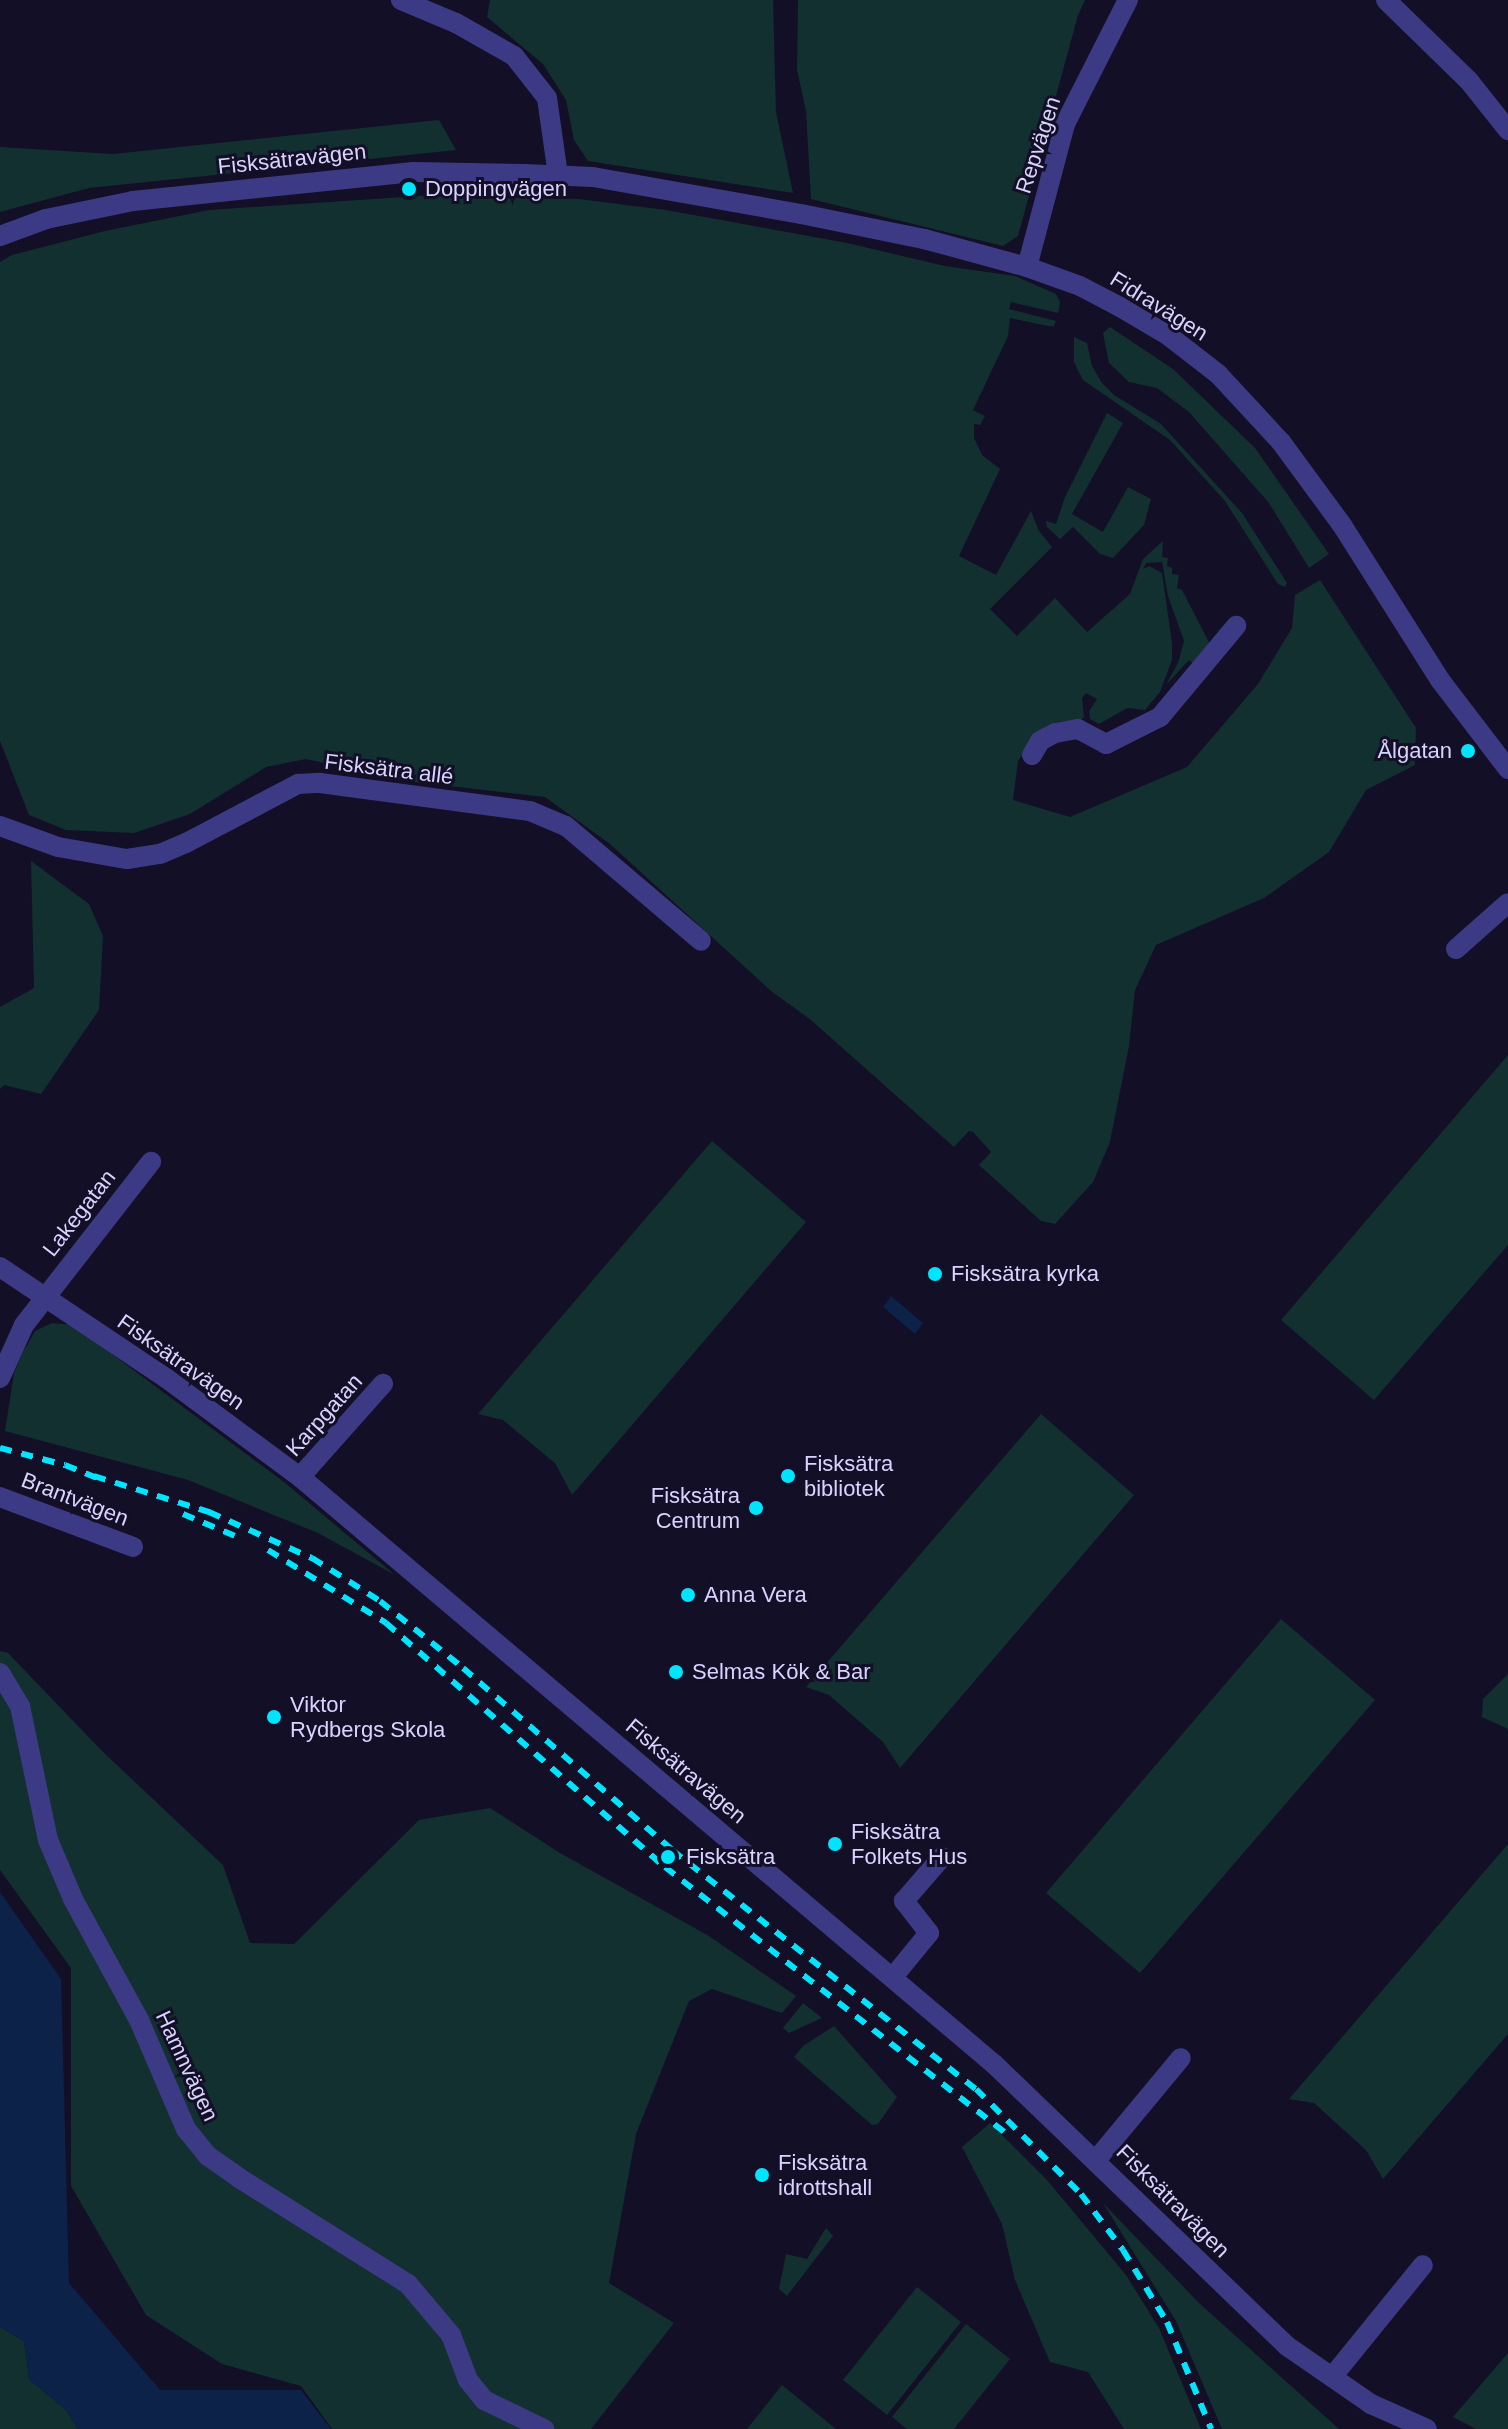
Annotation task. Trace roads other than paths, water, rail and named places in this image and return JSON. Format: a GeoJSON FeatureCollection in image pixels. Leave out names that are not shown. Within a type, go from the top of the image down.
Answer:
{"type":"FeatureCollection","features":[{"type":"Feature","properties":{"kind":"street"},"geometry":{"type":"LineString","coordinates":[[401,0],[456,23],[514,56],[547,98],[558,175]]}},
{"type":"Feature","properties":{"kind":"street","name":"Repvägen"},"geometry":{"type":"LineString","coordinates":[[1027,267],[1065,124],[1128,0]]}},
{"type":"Feature","properties":{"kind":"street"},"geometry":{"type":"LineString","coordinates":[[1386,0],[1469,81],[1508,130]]}},
{"type":"Feature","properties":{"kind":"street","name":"Fisksätravägen"},"geometry":{"type":"LineString","coordinates":[[0,236],[46,219],[133,201],[305,181],[414,172],[593,177]]}},
{"type":"Feature","properties":{"kind":"street","name":"Fidravägen"},"geometry":{"type":"LineString","coordinates":[[593,177],[924,239],[1027,267],[1080,286],[1169,336],[1218,374],[1290,454],[1342,525],[1440,680],[1508,769]]}},
{"type":"Feature","properties":{"kind":"street"},"geometry":{"type":"LineString","coordinates":[[1032,755],[1040,741],[1055,733],[1078,729],[1106,744],[1160,717],[1236,626]]}},
{"type":"Feature","properties":{"kind":"street","name":"Fisksätra allé"},"geometry":{"type":"LineString","coordinates":[[0,826],[58,847],[127,859],[160,854],[186,843],[298,784],[320,783],[530,811],[566,826],[701,941]]}},
{"type":"Feature","properties":{"kind":"street"},"geometry":{"type":"LineString","coordinates":[[1456,949],[1508,903]]}},
{"type":"Feature","properties":{"kind":"street","name":"Lakegatan"},"geometry":{"type":"LineString","coordinates":[[45,1296],[151,1162]]}},
{"type":"Feature","properties":{"kind":"street","name":"Fisksätravägen"},"geometry":{"type":"LineString","coordinates":[[0,1267],[166,1378],[300,1477],[893,1977],[1097,2159],[1287,2346],[1371,2404],[1427,2429]]}},
{"type":"Feature","properties":{"kind":"street"},"geometry":{"type":"LineString","coordinates":[[0,1378],[24,1325],[45,1296]]}},
{"type":"Feature","properties":{"kind":"street","name":"Karpgatan"},"geometry":{"type":"LineString","coordinates":[[300,1477],[383,1384]]}},
{"type":"Feature","properties":{"kind":"street","name":"Brantvägen"},"geometry":{"type":"LineString","coordinates":[[0,1497],[133,1547]]}},
{"type":"Feature","properties":{"kind":"street","name":"Hamnvägen"},"geometry":{"type":"LineString","coordinates":[[0,1673],[20,1706],[48,1840],[73,1899],[139,2020],[186,2129],[208,2156],[239,2178],[408,2284],[451,2335],[468,2380],[484,2400],[544,2429]]}},
{"type":"Feature","properties":{"kind":"street"},"geometry":{"type":"LineString","coordinates":[[893,1977],[929,1933],[904,1901],[942,1857]]}},
{"type":"Feature","properties":{"kind":"street"},"geometry":{"type":"LineString","coordinates":[[1097,2159],[1181,2058]]}},
{"type":"Feature","properties":{"kind":"street"},"geometry":{"type":"LineString","coordinates":[[1332,2377],[1423,2265]]}},
{"type":"Feature","properties":{"kind":"water"},"geometry":{"type":"Polygon","coordinates":[[[891,1296],[923,1323],[915,1334],[883,1307],[891,1296]]]}},
{"type":"Feature","properties":{"kind":"water"},"geometry":{"type":"Polygon","coordinates":[[[0,1892],[61,1979],[69,2283],[160,2390],[301,2390],[331,2429],[78,2429],[66,2410],[29,2379],[24,2341],[0,2327],[0,1892]]]}},
{"type":"Feature","properties":{"kind":"railway"},"geometry":{"type":"LineString","coordinates":[[0,1448],[65,1465],[102,1480]]}},
{"type":"Feature","properties":{"kind":"railway"},"geometry":{"type":"LineString","coordinates":[[94,1476],[209,1512],[312,1558],[380,1601],[463,1668],[672,1850],[976,2089],[1081,2194],[1123,2250],[1167,2322],[1211,2429]]}},
{"type":"Feature","properties":{"kind":"railway"},"geometry":{"type":"LineString","coordinates":[[183,1514],[235,1536]]}},
{"type":"Feature","properties":{"kind":"railway"},"geometry":{"type":"LineString","coordinates":[[268,1550],[386,1623],[665,1867],[1007,2134]]}},
{"type":"Feature","properties":{"kind":"place","name":"Doppingvägen"},"geometry":{"type":"Point","coordinates":[409,189]}},
{"type":"Feature","properties":{"kind":"place","name":"Ålgatan"},"geometry":{"type":"Point","coordinates":[1468,751]}},
{"type":"Feature","properties":{"kind":"place","name":"Fisksätra kyrka"},"geometry":{"type":"Point","coordinates":[935,1274]}},
{"type":"Feature","properties":{"kind":"place","name":"Fisksätra bibliotek"},"geometry":{"type":"Point","coordinates":[788,1476]}},
{"type":"Feature","properties":{"kind":"place","name":"Fisksätra Centrum"},"geometry":{"type":"Point","coordinates":[756,1508]}},
{"type":"Feature","properties":{"kind":"place","name":"Anna Vera"},"geometry":{"type":"Point","coordinates":[688,1595]}},
{"type":"Feature","properties":{"kind":"place","name":"Selmas Kök & Bar"},"geometry":{"type":"Point","coordinates":[676,1672]}},
{"type":"Feature","properties":{"kind":"place","name":"Viktor Rydbergs Skola"},"geometry":{"type":"Point","coordinates":[274,1717]}},
{"type":"Feature","properties":{"kind":"place","name":"Fisksätra Folkets Hus"},"geometry":{"type":"Point","coordinates":[835,1844]}},
{"type":"Feature","properties":{"kind":"place","name":"Fisksätra"},"geometry":{"type":"Point","coordinates":[668,1857]}},
{"type":"Feature","properties":{"kind":"place","name":"Fisksätra idrottshall"},"geometry":{"type":"Point","coordinates":[762,2175]}}]}
